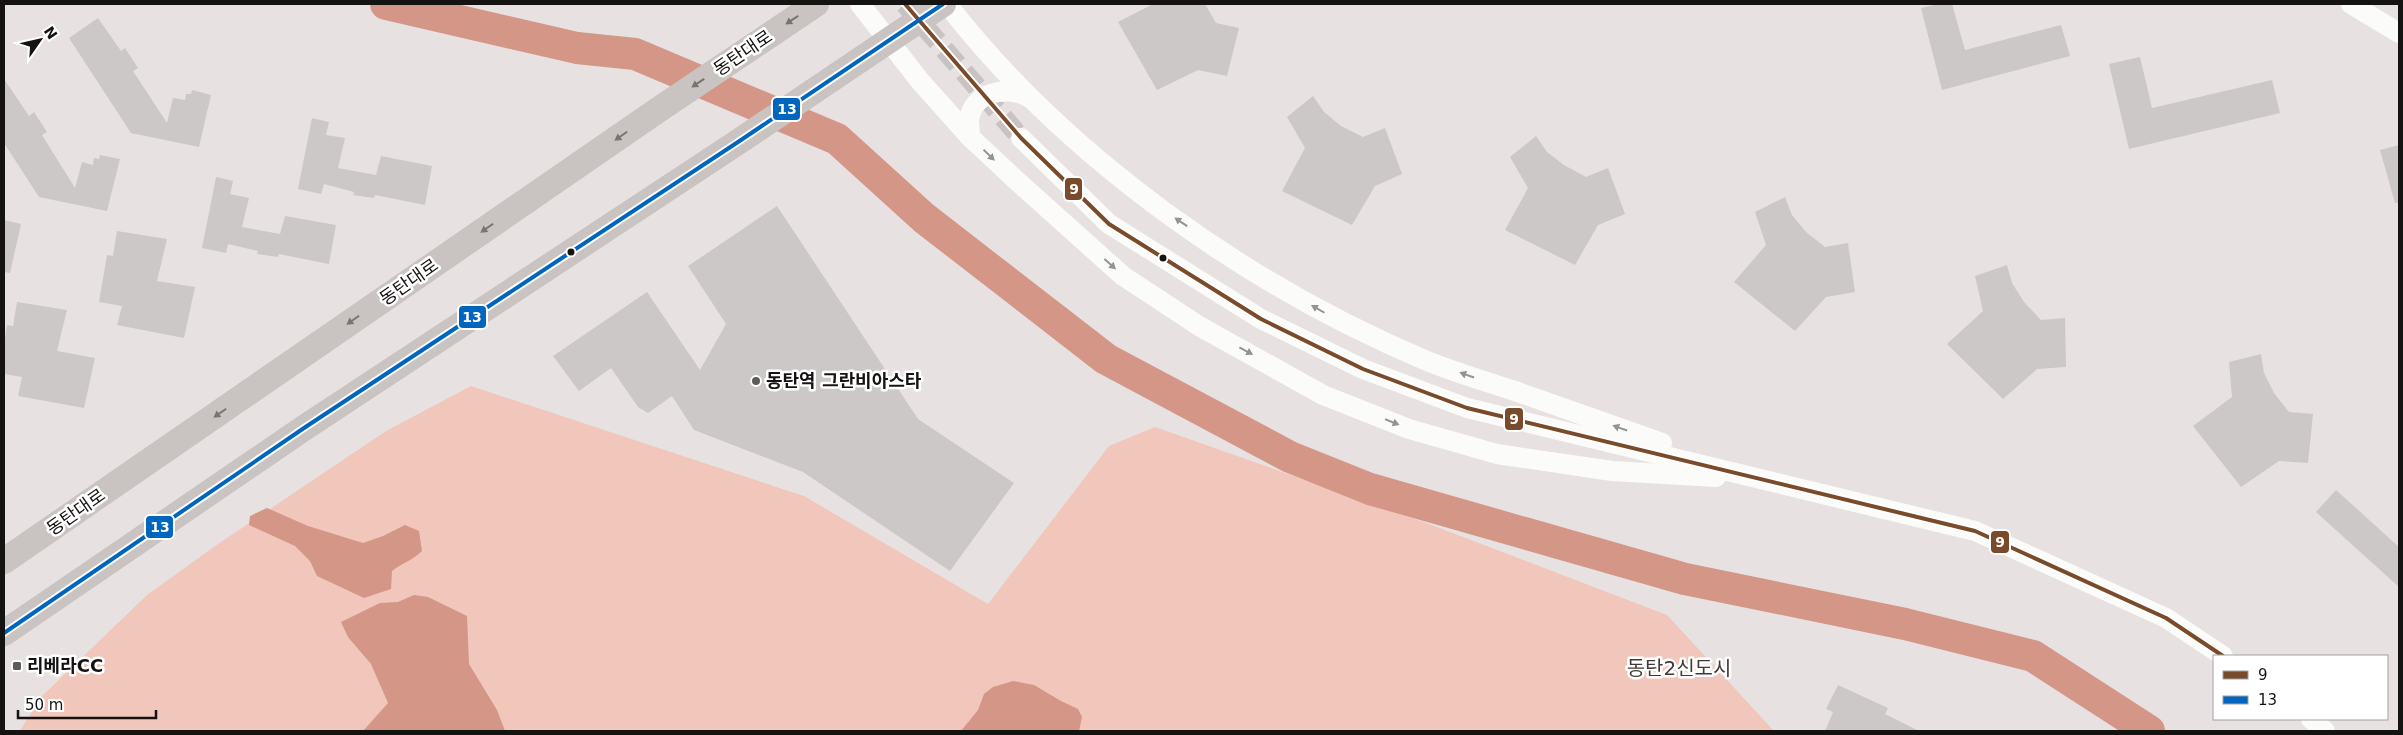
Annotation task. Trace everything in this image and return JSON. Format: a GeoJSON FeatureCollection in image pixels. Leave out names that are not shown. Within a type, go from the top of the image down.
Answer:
{"type":"FeatureCollection","features":[{"type":"Feature","properties":{"kind":"main road","name":"동탄대로"},"geometry":{"type":"LineString","coordinates":[[4,561],[661,108],[816,4]]}},
{"type":"Feature","properties":{"kind":"main road"},"geometry":{"type":"LineString","coordinates":[[4,633],[304,428],[738,142],[942,4]]}},
{"type":"Feature","properties":{"kind":"street"},"geometry":{"type":"LineString","coordinates":[[860,4],[920,81],[970,137],[1124,276],[1199,326],[1323,395],[1409,429],[1497,454],[1612,471],[1765,480]]}},
{"type":"Feature","properties":{"kind":"street"},"geometry":{"type":"LineString","coordinates":[[946,4],[975,41],[1032,99],[1127,185],[1258,275],[1329,315],[1428,361],[1765,480]]}},
{"type":"Feature","properties":{"kind":"street"},"geometry":{"type":"LineString","coordinates":[[2351,4],[2399,33]]}},
{"type":"Feature","properties":{"kind":"street"},"geometry":{"type":"LineString","coordinates":[[970,137],[969,120],[977,104],[990,94],[1004,90],[1017,91],[1032,99]]}},
{"type":"Feature","properties":{"kind":"street"},"geometry":{"type":"LineString","coordinates":[[1021,138],[1109,224],[1261,319],[1363,369],[1467,408],[1975,531],[2166,618],[2222,655]]}},
{"type":"Feature","properties":{"kind":"street"},"geometry":{"type":"LineString","coordinates":[[2312,720],[2326,731]]}},
{"type":"Feature","properties":{"kind":"shaded area","name":"리베라CC"},"geometry":{"type":"Polygon","coordinates":[[[471,386],[804,496],[988,604],[1109,446],[1155,427],[1421,521],[1667,615],[1774,731],[20,731],[41,697],[147,595],[218,544],[386,431],[471,386]]]}},
{"type":"Feature","properties":{"kind":"shaded area"},"geometry":{"type":"Polygon","coordinates":[[[267,508],[308,526],[363,543],[405,525],[419,531],[422,551],[392,571],[391,589],[364,598],[317,576],[310,561],[295,546],[249,525],[250,516],[267,508]]]}},
{"type":"Feature","properties":{"kind":"shaded area"},"geometry":{"type":"Polygon","coordinates":[[[414,595],[428,597],[467,616],[469,664],[497,710],[505,731],[363,731],[388,703],[371,664],[348,637],[341,622],[380,603],[398,602],[414,595]]]}},
{"type":"Feature","properties":{"kind":"shaded area"},"geometry":{"type":"Polygon","coordinates":[[[1013,681],[1034,685],[1078,709],[1082,717],[1079,731],[961,731],[978,710],[984,694],[993,687],[1013,681]]]}},
{"type":"Feature","properties":{"kind":"building"},"geometry":{"type":"Polygon","coordinates":[[[1153,4],[1205,4],[1216,23],[1239,28],[1227,76],[1198,70],[1157,90],[1118,22],[1153,4]]]}},
{"type":"Feature","properties":{"kind":"building"},"geometry":{"type":"Polygon","coordinates":[[[1939,4],[1952,4],[1965,50],[2061,25],[2070,56],[1942,90],[1921,8],[1939,4]]]}},
{"type":"Feature","properties":{"kind":"building"},"geometry":{"type":"Polygon","coordinates":[[[98,18],[121,51],[125,48],[138,68],[133,71],[167,123],[173,98],[185,100],[186,94],[191,94],[192,90],[211,95],[199,147],[131,133],[69,38],[98,18]]]}},
{"type":"Feature","properties":{"kind":"building"},"geometry":{"type":"Polygon","coordinates":[[[2140,57],[2152,108],[2272,80],[2280,113],[2129,149],[2109,64],[2140,57]]]}},
{"type":"Feature","properties":{"kind":"building"},"geometry":{"type":"Polygon","coordinates":[[[4,79],[29,116],[34,112],[47,132],[42,135],[75,188],[82,162],[93,165],[94,158],[99,159],[100,155],[120,159],[107,211],[39,197],[4,143],[4,79]]]}},
{"type":"Feature","properties":{"kind":"building"},"geometry":{"type":"Polygon","coordinates":[[[1313,96],[1324,112],[1341,126],[1363,137],[1385,128],[1402,174],[1375,186],[1352,225],[1282,191],[1305,148],[1287,117],[1313,96]]]}},
{"type":"Feature","properties":{"kind":"building"},"geometry":{"type":"Polygon","coordinates":[[[312,118],[329,122],[326,135],[345,138],[338,168],[376,175],[381,156],[432,166],[425,205],[375,195],[374,198],[353,195],[354,192],[324,184],[321,194],[298,189],[312,118]]]}},
{"type":"Feature","properties":{"kind":"building"},"geometry":{"type":"Polygon","coordinates":[[[1536,136],[1547,152],[1564,165],[1586,177],[1608,168],[1625,214],[1598,225],[1575,265],[1505,230],[1528,188],[1510,157],[1536,136]]]}},
{"type":"Feature","properties":{"kind":"building"},"geometry":{"type":"Polygon","coordinates":[[[2399,145],[2399,203],[2395,203],[2380,150],[2399,145]]]}},
{"type":"Feature","properties":{"kind":"building"},"geometry":{"type":"Polygon","coordinates":[[[216,177],[233,181],[230,194],[249,198],[242,227],[280,234],[285,216],[336,225],[329,264],[279,254],[278,257],[257,254],[258,251],[228,244],[226,253],[202,248],[216,177]]]}},
{"type":"Feature","properties":{"kind":"building"},"geometry":{"type":"Polygon","coordinates":[[[1785,197],[1792,215],[1806,232],[1825,247],[1848,243],[1855,292],[1826,297],[1795,331],[1734,282],[1766,245],[1755,212],[1785,197]]]}},
{"type":"Feature","properties":{"kind":"building","name":"동탄역 그란비아스타"},"geometry":{"type":"Polygon","coordinates":[[[777,206],[918,419],[1014,483],[950,571],[803,472],[694,430],[672,396],[648,413],[638,407],[611,368],[579,391],[553,356],[647,292],[700,370],[726,324],[688,266],[777,206]]]}},
{"type":"Feature","properties":{"kind":"building"},"geometry":{"type":"Polygon","coordinates":[[[4,220],[21,224],[10,273],[4,272],[4,220]]]}},
{"type":"Feature","properties":{"kind":"building"},"geometry":{"type":"Polygon","coordinates":[[[117,231],[167,239],[157,281],[195,287],[184,338],[117,325],[122,306],[99,302],[107,255],[113,256],[117,231]]]}},
{"type":"Feature","properties":{"kind":"building"},"geometry":{"type":"Polygon","coordinates":[[[2007,265],[2012,283],[2024,302],[2041,320],[2065,318],[2066,367],[2037,369],[2003,399],[1947,344],[1983,311],[1975,276],[2007,265]]]}},
{"type":"Feature","properties":{"kind":"building"},"geometry":{"type":"Polygon","coordinates":[[[17,302],[67,310],[57,351],[95,358],[84,408],[18,396],[22,377],[4,374],[4,346],[7,325],[13,326],[17,302]]]}},
{"type":"Feature","properties":{"kind":"building"},"geometry":{"type":"Polygon","coordinates":[[[2261,354],[2264,373],[2274,393],[2289,412],[2313,414],[2308,463],[2279,461],[2241,487],[2193,426],[2232,397],[2229,362],[2261,354]]]}},
{"type":"Feature","properties":{"kind":"building"},"geometry":{"type":"Polygon","coordinates":[[[2336,490],[2399,547],[2399,587],[2316,512],[2336,490]]]}},
{"type":"Feature","properties":{"kind":"building"},"geometry":{"type":"Polygon","coordinates":[[[1838,685],[1888,708],[1885,714],[1919,731],[1825,731],[1833,712],[1826,709],[1838,685]]]}},
{"type":"Feature","properties":{"kind":"waterway"},"geometry":{"type":"LineString","coordinates":[[386,4],[577,48],[635,54],[837,139],[924,218],[1106,359],[1290,457],[1370,489],[1685,579],[1905,624],[2033,656],[2149,731]]}},
{"type":"Feature","properties":{"kind":"tunnel"},"geometry":{"type":"LineString","coordinates":[[905,4],[1021,138]]}},
{"type":"Feature","properties":{"kind":"transit line","name":"9"},"geometry":{"type":"LineString","coordinates":[[905,4],[1021,138],[1109,224],[1261,319],[1363,369],[1467,408],[1975,531],[2166,618],[2222,655]]}},
{"type":"Feature","properties":{"kind":"transit line","name":"13"},"geometry":{"type":"LineString","coordinates":[[4,633],[304,428],[738,142],[943,4]]}},
{"type":"Feature","properties":{"kind":"place","name":"동탄역 그란비아스타"},"geometry":{"type":"Point","coordinates":[756,381]}},
{"type":"Feature","properties":{"kind":"place","name":"리베라CC"},"geometry":{"type":"Point","coordinates":[17,666]}},
{"type":"Feature","properties":{"kind":"district","name":"동탄2신도시"},"geometry":{"type":"Point","coordinates":[1679,668]}}]}
